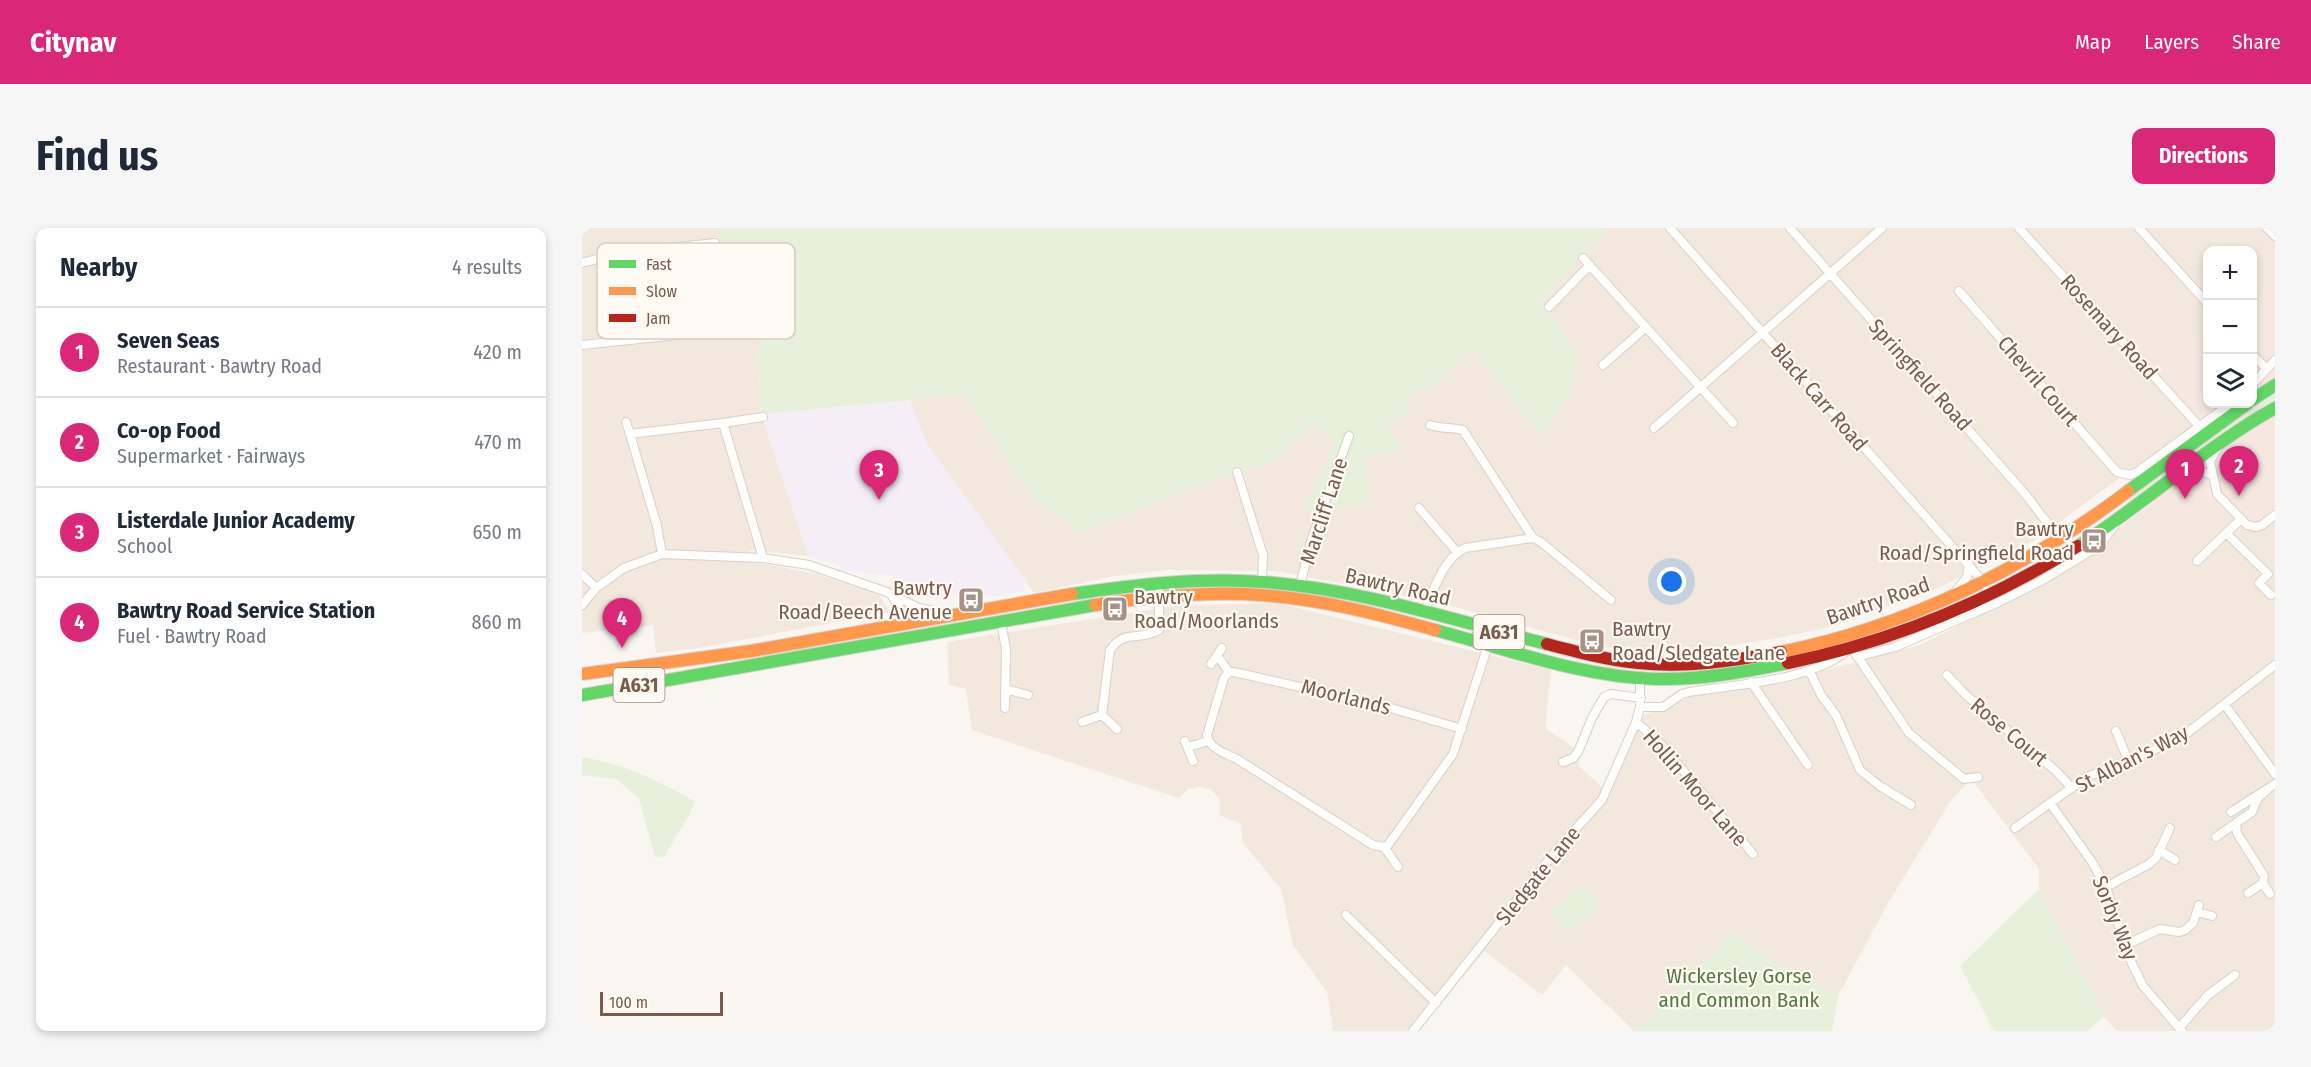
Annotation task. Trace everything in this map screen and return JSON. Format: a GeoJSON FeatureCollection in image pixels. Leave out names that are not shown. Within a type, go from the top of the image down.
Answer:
{"type":"FeatureCollection","features":[{"type":"Feature","properties":{"kind":"main road"},"geometry":{"type":"LineString","coordinates":[[2257,397],[2275,385]]}},
{"type":"Feature","properties":{"kind":"main road","name":"Bawtry Road"},"geometry":{"type":"LineString","coordinates":[[582,674],[692,660],[1068,595],[1158,583],[1223,580],[1300,586],[1623,661],[1699,664],[1765,655],[1818,643],[1900,617],[1983,582],[2071,533],[2242,408]]}},
{"type":"Feature","properties":{"kind":"main road","name":"Bawtry Road"},"geometry":{"type":"LineString","coordinates":[[586,694],[1114,602],[1215,594],[1280,597],[1346,609],[1545,659],[1640,679],[1698,678],[1735,673],[1854,652],[1966,606],[2060,556],[2120,517],[2219,445],[2275,408]]}},
{"type":"Feature","properties":{"kind":"main road"},"geometry":{"type":"LineString","coordinates":[[1955,594],[1966,606]]}},
{"type":"Feature","properties":{"kind":"main road","name":"A631"},"geometry":{"type":"LineString","coordinates":[[1515,636],[1515,646],[1545,659]]}},
{"type":"Feature","properties":{"kind":"main road"},"geometry":{"type":"LineString","coordinates":[[582,674],[590,676],[593,681],[594,687],[586,694]]}},
{"type":"Feature","properties":{"kind":"street","name":"Black Carr Road"},"geometry":{"type":"LineString","coordinates":[[1670,228],[1969,565],[1990,594]]}},
{"type":"Feature","properties":{"kind":"street","name":"Springfield Road"},"geometry":{"type":"LineString","coordinates":[[1790,228],[2049,524],[2057,531],[2071,533]]}},
{"type":"Feature","properties":{"kind":"street"},"geometry":{"type":"LineString","coordinates":[[1654,428],[1882,228]]}},
{"type":"Feature","properties":{"kind":"street","name":"Rosemary Road"},"geometry":{"type":"LineString","coordinates":[[2019,228],[2199,426]]}},
{"type":"Feature","properties":{"kind":"street"},"geometry":{"type":"LineString","coordinates":[[2139,228],[2204,300]]}},
{"type":"Feature","properties":{"kind":"street"},"geometry":{"type":"LineString","coordinates":[[2267,228],[2275,236]]}},
{"type":"Feature","properties":{"kind":"street"},"geometry":{"type":"LineString","coordinates":[[582,263],[597,259]]}},
{"type":"Feature","properties":{"kind":"street"},"geometry":{"type":"LineString","coordinates":[[1549,307],[1586,262],[1733,423]]}},
{"type":"Feature","properties":{"kind":"street","name":"Chevril Court"},"geometry":{"type":"LineString","coordinates":[[1959,291],[2117,472],[2130,475],[2137,472],[2199,426]]}},
{"type":"Feature","properties":{"kind":"street"},"geometry":{"type":"LineString","coordinates":[[1603,365],[1645,328]]}},
{"type":"Feature","properties":{"kind":"street"},"geometry":{"type":"LineString","coordinates":[[582,345],[639,339]]}},
{"type":"Feature","properties":{"kind":"street"},"geometry":{"type":"LineString","coordinates":[[2257,358],[2266,368]]}},
{"type":"Feature","properties":{"kind":"street"},"geometry":{"type":"LineString","coordinates":[[2257,380],[2275,360]]}},
{"type":"Feature","properties":{"kind":"street"},"geometry":{"type":"LineString","coordinates":[[2199,426],[2224,408]]}},
{"type":"Feature","properties":{"kind":"street"},"geometry":{"type":"LineString","coordinates":[[630,434],[763,417]]}},
{"type":"Feature","properties":{"kind":"street"},"geometry":{"type":"LineString","coordinates":[[626,422],[657,526],[662,554]]}},
{"type":"Feature","properties":{"kind":"street"},"geometry":{"type":"LineString","coordinates":[[723,423],[763,558]]}},
{"type":"Feature","properties":{"kind":"street"},"geometry":{"type":"LineString","coordinates":[[1430,425],[1442,429],[1454,427],[1463,430],[1533,538],[1541,542],[1611,600]]}},
{"type":"Feature","properties":{"kind":"street","name":"Marcliff Lane"},"geometry":{"type":"LineString","coordinates":[[1300,586],[1311,541],[1349,436]]}},
{"type":"Feature","properties":{"kind":"street"},"geometry":{"type":"LineString","coordinates":[[2219,445],[2210,461],[2217,494],[2247,525],[2256,527],[2275,515]]}},
{"type":"Feature","properties":{"kind":"street"},"geometry":{"type":"LineString","coordinates":[[2180,473],[2196,470],[2212,476]]}},
{"type":"Feature","properties":{"kind":"street"},"geometry":{"type":"LineString","coordinates":[[1237,472],[1263,555],[1262,582]]}},
{"type":"Feature","properties":{"kind":"street"},"geometry":{"type":"LineString","coordinates":[[1419,507],[1457,552]]}},
{"type":"Feature","properties":{"kind":"street","name":"Bawtry Road"},"geometry":{"type":"LineString","coordinates":[[1563,762],[1573,758],[1578,752],[1604,697],[1611,694],[1663,707],[1689,692],[1809,670],[1854,652],[1895,647],[1975,614],[2040,581],[2102,542],[2120,517]]}},
{"type":"Feature","properties":{"kind":"street"},"geometry":{"type":"LineString","coordinates":[[2197,561],[2240,520]]}},
{"type":"Feature","properties":{"kind":"street"},"geometry":{"type":"LineString","coordinates":[[2043,550],[2049,540],[2049,524]]}},
{"type":"Feature","properties":{"kind":"street"},"geometry":{"type":"LineString","coordinates":[[2226,533],[2268,574],[2259,583],[2271,595]]}},
{"type":"Feature","properties":{"kind":"street"},"geometry":{"type":"LineString","coordinates":[[1424,613],[1433,590],[1451,558],[1457,552],[1465,548],[1533,538]]}},
{"type":"Feature","properties":{"kind":"street"},"geometry":{"type":"LineString","coordinates":[[582,605],[596,588],[624,568],[662,554],[763,558],[810,565],[887,592],[919,608],[953,616]]}},
{"type":"Feature","properties":{"kind":"street"},"geometry":{"type":"LineString","coordinates":[[1955,594],[1967,577],[1969,565]]}},
{"type":"Feature","properties":{"kind":"street"},"geometry":{"type":"LineString","coordinates":[[582,574],[596,588]]}},
{"type":"Feature","properties":{"kind":"street"},"geometry":{"type":"LineString","coordinates":[[1102,715],[1110,650],[1125,636],[1148,636],[1159,630],[1158,583]]}},
{"type":"Feature","properties":{"kind":"street"},"geometry":{"type":"LineString","coordinates":[[881,629],[892,623],[900,611],[896,600],[887,592]]}},
{"type":"Feature","properties":{"kind":"street"},"geometry":{"type":"LineString","coordinates":[[1001,622],[1006,649],[1005,708]]}},
{"type":"Feature","properties":{"kind":"street"},"geometry":{"type":"LineString","coordinates":[[1211,664],[1219,651],[1229,672],[1224,678],[1208,729],[1208,741],[1215,748],[1237,759],[1373,845],[1384,847],[1392,842],[1453,754],[1488,645],[1483,635],[1466,624]]}},
{"type":"Feature","properties":{"kind":"street"},"geometry":{"type":"LineString","coordinates":[[1854,652],[1909,733],[1964,779],[1978,777]]}},
{"type":"Feature","properties":{"kind":"street","name":"St Alban's Way"},"geometry":{"type":"LineString","coordinates":[[2015,828],[2087,777],[2173,742],[2275,665]]}},
{"type":"Feature","properties":{"kind":"street"},"geometry":{"type":"LineString","coordinates":[[1809,670],[1821,695],[1836,715],[1860,770],[1880,786],[1911,805]]}},
{"type":"Feature","properties":{"kind":"street","name":"Moorlands"},"geometry":{"type":"LineString","coordinates":[[1229,672],[1355,698],[1462,729]]}},
{"type":"Feature","properties":{"kind":"street","name":"Rose Court"},"geometry":{"type":"LineString","coordinates":[[1947,675],[1966,695],[2050,766],[2072,789]]}},
{"type":"Feature","properties":{"kind":"street"},"geometry":{"type":"LineString","coordinates":[[1640,679],[1640,703]]}},
{"type":"Feature","properties":{"kind":"street"},"geometry":{"type":"LineString","coordinates":[[1751,682],[1809,765]]}},
{"type":"Feature","properties":{"kind":"street"},"geometry":{"type":"LineString","coordinates":[[1005,689],[1028,695]]}},
{"type":"Feature","properties":{"kind":"street","name":"Sledgate Lane"},"geometry":{"type":"LineString","coordinates":[[1413,1031],[1559,847],[1602,800],[1636,722],[1640,703]]}},
{"type":"Feature","properties":{"kind":"street"},"geometry":{"type":"LineString","coordinates":[[2225,705],[2275,774]]}},
{"type":"Feature","properties":{"kind":"street"},"geometry":{"type":"LineString","coordinates":[[1082,722],[1102,715]]}},
{"type":"Feature","properties":{"kind":"street"},"geometry":{"type":"LineString","coordinates":[[1102,715],[1117,729]]}},
{"type":"Feature","properties":{"kind":"street","name":"Hollin Moor Lane"},"geometry":{"type":"LineString","coordinates":[[1636,722],[1661,744],[1753,854]]}},
{"type":"Feature","properties":{"kind":"street"},"geometry":{"type":"LineString","coordinates":[[2116,730],[2128,760]]}},
{"type":"Feature","properties":{"kind":"street"},"geometry":{"type":"LineString","coordinates":[[1193,761],[1187,744],[1208,741]]}},
{"type":"Feature","properties":{"kind":"street"},"geometry":{"type":"LineString","coordinates":[[2231,812],[2271,786]]}},
{"type":"Feature","properties":{"kind":"street"},"geometry":{"type":"LineString","coordinates":[[2216,837],[2252,812],[2258,798],[2271,786]]}},
{"type":"Feature","properties":{"kind":"street","name":"Sorby Way"},"geometry":{"type":"LineString","coordinates":[[2050,803],[2092,862],[2106,887],[2125,945],[2143,986],[2180,1029]]}},
{"type":"Feature","properties":{"kind":"street"},"geometry":{"type":"LineString","coordinates":[[2236,823],[2237,833],[2264,876],[2263,883],[2271,894]]}},
{"type":"Feature","properties":{"kind":"street"},"geometry":{"type":"LineString","coordinates":[[2106,887],[2142,870],[2156,858],[2170,828]]}},
{"type":"Feature","properties":{"kind":"street"},"geometry":{"type":"LineString","coordinates":[[1384,847],[1398,867]]}},
{"type":"Feature","properties":{"kind":"street"},"geometry":{"type":"LineString","coordinates":[[2159,850],[2175,860]]}},
{"type":"Feature","properties":{"kind":"street"},"geometry":{"type":"LineString","coordinates":[[2248,893],[2263,883]]}},
{"type":"Feature","properties":{"kind":"street"},"geometry":{"type":"LineString","coordinates":[[2125,945],[2160,929],[2179,932],[2185,930],[2193,923],[2198,909],[2212,915]]}},
{"type":"Feature","properties":{"kind":"street"},"geometry":{"type":"LineString","coordinates":[[1346,915],[1436,1003]]}},
{"type":"Feature","properties":{"kind":"street"},"geometry":{"type":"LineString","coordinates":[[2180,1029],[2208,995],[2235,975]]}},
{"type":"Feature","properties":{"kind":"shaded area"},"geometry":{"type":"Polygon","coordinates":[[[582,228],[718,228],[719,243],[597,243],[597,339],[758,339],[761,414],[808,556],[749,550],[754,562],[812,573],[878,593],[890,612],[698,648],[656,653],[653,625],[582,633],[582,228]]]}},
{"type":"Feature","properties":{"kind":"shaded area"},"geometry":{"type":"Polygon","coordinates":[[[1609,228],[2275,228],[2275,288],[2258,297],[2257,246],[2203,246],[2203,339],[2193,348],[2199,426],[2128,472],[2033,541],[1938,588],[1830,627],[1778,638],[1688,652],[1602,647],[1441,603],[1277,571],[1168,570],[1114,576],[1034,593],[927,444],[910,400],[963,392],[1027,492],[1212,480],[1276,460],[1314,424],[1336,443],[1304,511],[1370,501],[1363,458],[1400,450],[1388,424],[1405,398],[1433,385],[1473,349],[1540,435],[1550,419],[1577,353],[1541,304],[1566,272],[1609,228]]]}},
{"type":"Feature","properties":{"kind":"shaded area"},"geometry":{"type":"Polygon","coordinates":[[[2275,288],[2275,507],[2261,519],[2254,521],[2245,517],[2235,506],[2216,523],[2207,514],[2186,533],[2128,472],[2199,426],[2121,340],[2158,310],[2193,348],[2203,339],[2203,408],[2257,408],[2257,295],[2259,297],[2275,288]]]}},
{"type":"Feature","properties":{"kind":"shaded area"},"geometry":{"type":"Polygon","coordinates":[[[910,400],[927,444],[1025,579],[1024,591],[994,596],[934,594],[923,592],[892,576],[841,570],[842,566],[808,556],[761,414],[910,400]]]}},
{"type":"Feature","properties":{"kind":"shaded area"},"geometry":{"type":"Polygon","coordinates":[[[2157,500],[2186,533],[2207,514],[2235,506],[2245,517],[2261,519],[2275,507],[2275,1031],[2116,1031],[2104,1016],[2039,889],[2039,869],[1972,780],[1950,802],[1888,903],[1838,996],[1793,973],[1731,930],[1712,955],[1636,1031],[1566,965],[1542,995],[1484,951],[1419,1031],[1333,1031],[1327,992],[1293,945],[1281,889],[1243,843],[1241,824],[1219,815],[1220,800],[1211,789],[1199,787],[1188,789],[1179,798],[972,730],[966,689],[949,685],[947,642],[1175,606],[1277,603],[1551,670],[1545,728],[1582,753],[1578,765],[1609,794],[1644,714],[1667,709],[1690,696],[1804,676],[1920,645],[2045,582],[2157,500]]]}},
{"type":"Feature","properties":{"kind":"green space"},"geometry":{"type":"Polygon","coordinates":[[[718,228],[1609,228],[1566,272],[1541,303],[1577,353],[1570,396],[1540,435],[1473,349],[1433,385],[1405,398],[1411,411],[1388,425],[1401,450],[1363,458],[1371,501],[1303,511],[1336,443],[1314,424],[1276,460],[1212,480],[1079,533],[1027,492],[963,392],[910,400],[761,414],[758,339],[795,339],[795,243],[719,243],[718,228]]]}},
{"type":"Feature","properties":{"kind":"green space"},"geometry":{"type":"Polygon","coordinates":[[[2275,390],[2275,399],[2129,504],[2125,499],[2239,414],[2248,408],[2257,408],[2257,402],[2275,390]]]}},
{"type":"Feature","properties":{"kind":"green space"},"geometry":{"type":"Polygon","coordinates":[[[582,757],[613,764],[640,774],[695,801],[665,856],[655,857],[639,799],[617,779],[582,775],[582,757]]]}},
{"type":"Feature","properties":{"kind":"green space"},"geometry":{"type":"Polygon","coordinates":[[[1584,885],[1601,906],[1567,933],[1549,911],[1584,885]]]}},
{"type":"Feature","properties":{"kind":"green space"},"geometry":{"type":"Polygon","coordinates":[[[2039,889],[2104,1016],[2088,1031],[1994,1031],[1960,966],[2039,889]]]}},
{"type":"Feature","properties":{"kind":"green space","name":"Wickersley Gorse and Common Bank"},"geometry":{"type":"Polygon","coordinates":[[[1731,930],[1793,973],[1838,996],[1832,1031],[1636,1031],[1712,955],[1731,930]]]}},
{"type":"Feature","properties":{"kind":"traffic: fast"},"geometry":{"type":"LineString","coordinates":[[2257,397],[2275,385]]}},
{"type":"Feature","properties":{"kind":"traffic: fast"},"geometry":{"type":"LineString","coordinates":[[2128,491],[2242,408]]}},
{"type":"Feature","properties":{"kind":"traffic: fast"},"geometry":{"type":"LineString","coordinates":[[2078,546],[2128,512],[2224,440],[2275,408]]}},
{"type":"Feature","properties":{"kind":"traffic: fast"},"geometry":{"type":"LineString","coordinates":[[1072,594],[1191,581],[1263,582],[1371,598],[1547,644]]}},
{"type":"Feature","properties":{"kind":"traffic: fast"},"geometry":{"type":"LineString","coordinates":[[582,695],[1095,605]]}},
{"type":"Feature","properties":{"kind":"traffic: fast"},"geometry":{"type":"LineString","coordinates":[[1435,630],[1572,668],[1628,677],[1656,679],[1706,677],[1788,663]]}},
{"type":"Feature","properties":{"kind":"traffic: slow"},"geometry":{"type":"LineString","coordinates":[[1781,652],[1874,627],[1964,591],[2049,545],[2128,491]]}},
{"type":"Feature","properties":{"kind":"traffic: slow"},"geometry":{"type":"LineString","coordinates":[[582,674],[751,651],[1072,594]]}},
{"type":"Feature","properties":{"kind":"traffic: slow"},"geometry":{"type":"LineString","coordinates":[[1095,605],[1177,596],[1260,595],[1327,604],[1435,630]]}},
{"type":"Feature","properties":{"kind":"traffic: jam"},"geometry":{"type":"LineString","coordinates":[[1788,663],[1864,644],[1938,617],[2010,585],[2078,546]]}},
{"type":"Feature","properties":{"kind":"traffic: jam"},"geometry":{"type":"LineString","coordinates":[[1547,644],[1626,662],[1674,665],[1710,663],[1781,652]]}},
{"type":"Feature","properties":{"kind":"place","name":"Co-op Food"},"geometry":{"type":"Point","coordinates":[2239,496]}},
{"type":"Feature","properties":{"kind":"place","name":"Seven Seas"},"geometry":{"type":"Point","coordinates":[2185,499]}},
{"type":"Feature","properties":{"kind":"place","name":"Listerdale Junior Academy"},"geometry":{"type":"Point","coordinates":[879,500]}},
{"type":"Feature","properties":{"kind":"place","name":"Bawtry Road/Springfield Road"},"geometry":{"type":"Point","coordinates":[2094,541]}},
{"type":"Feature","properties":{"kind":"place","name":"Bawtry Road/Beech Avenue"},"geometry":{"type":"Point","coordinates":[971,600]}},
{"type":"Feature","properties":{"kind":"place","name":"Bawtry Road/Moorlands"},"geometry":{"type":"Point","coordinates":[1115,609]}},
{"type":"Feature","properties":{"kind":"place","name":"Bawtry Road/Sledgate Lane"},"geometry":{"type":"Point","coordinates":[1592,641]}},
{"type":"Feature","properties":{"kind":"place","name":"Bawtry Road Service Station"},"geometry":{"type":"Point","coordinates":[622,648]}}]}
